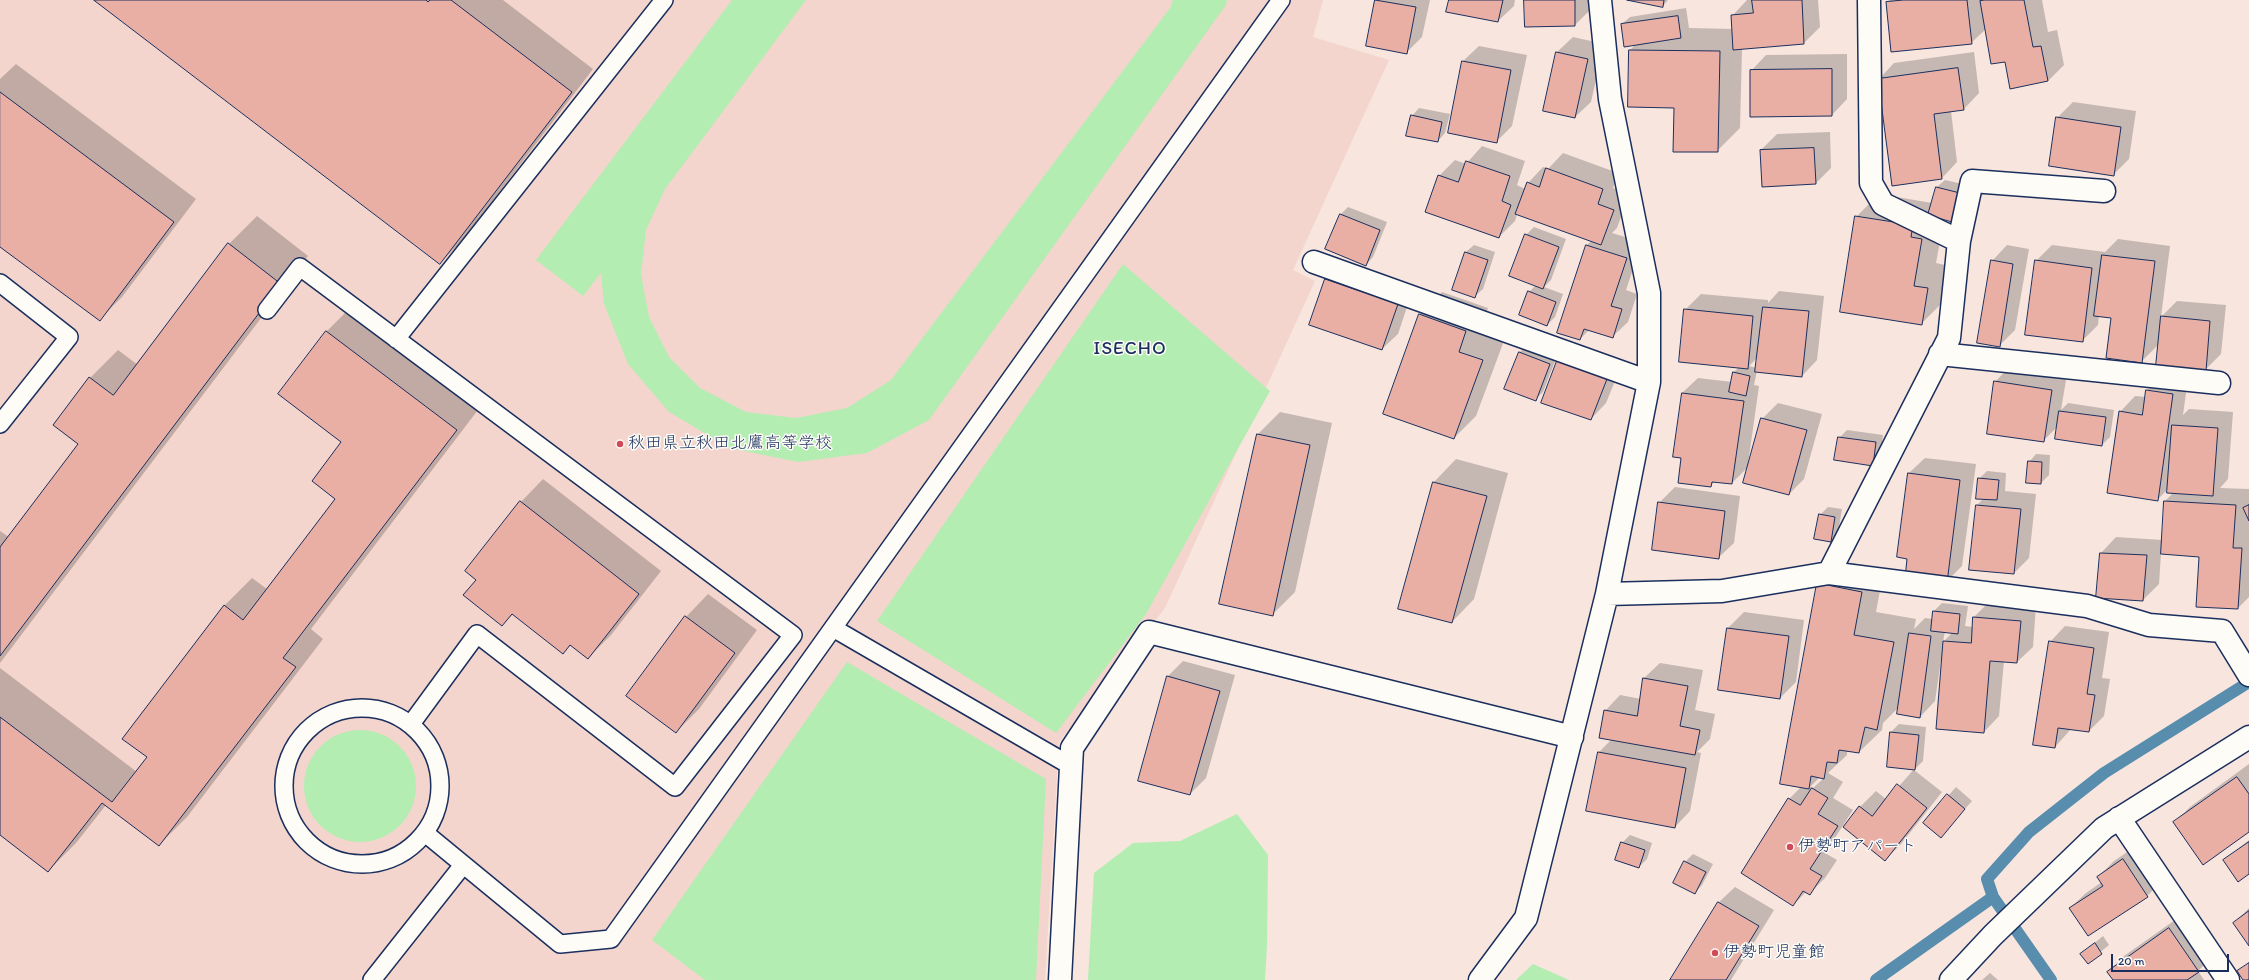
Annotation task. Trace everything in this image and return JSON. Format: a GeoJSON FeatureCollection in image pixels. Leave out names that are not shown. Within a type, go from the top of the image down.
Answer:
{"type":"FeatureCollection","features":[{"type":"Feature","properties":{"kind":"street"},"geometry":{"type":"LineString","coordinates":[[1480,980],[1526,918],[1607,594],[1649,382],[1649,293],[1610,99],[1600,0]]}},
{"type":"Feature","properties":{"kind":"street"},"geometry":{"type":"LineString","coordinates":[[1869,0],[1871,183],[1883,204],[1959,241]]}},
{"type":"Feature","properties":{"kind":"street"},"geometry":{"type":"LineString","coordinates":[[1829,572],[1949,338],[1959,241],[1972,181],[2104,191]]}},
{"type":"Feature","properties":{"kind":"street"},"geometry":{"type":"LineString","coordinates":[[1314,262],[1649,382]]}},
{"type":"Feature","properties":{"kind":"street"},"geometry":{"type":"LineString","coordinates":[[1940,354],[2219,382]]}},
{"type":"Feature","properties":{"kind":"street"},"geometry":{"type":"LineString","coordinates":[[1607,594],[1722,591],[1829,572],[2087,606],[2149,625],[2222,631],[2249,676]]}},
{"type":"Feature","properties":{"kind":"street"},"geometry":{"type":"LineString","coordinates":[[1060,980],[1072,748],[1149,632],[1572,737]]}},
{"type":"Feature","properties":{"kind":"street"},"geometry":{"type":"LineString","coordinates":[[1951,980],[1993,935],[2104,828],[2249,737]]}},
{"type":"Feature","properties":{"kind":"street"},"geometry":{"type":"LineString","coordinates":[[2119,818],[2228,980]]}},
{"type":"Feature","properties":{"kind":"lane"},"geometry":{"type":"LineString","coordinates":[[396,339],[664,0]]}},
{"type":"Feature","properties":{"kind":"lane"},"geometry":{"type":"LineString","coordinates":[[425,833],[560,944],[611,938],[1281,0]]}},
{"type":"Feature","properties":{"kind":"lane"},"geometry":{"type":"LineString","coordinates":[[267,310],[300,267],[793,635],[675,788],[477,634],[411,724]]}},
{"type":"Feature","properties":{"kind":"lane"},"geometry":{"type":"LineString","coordinates":[[0,283],[69,337],[0,424]]}},
{"type":"Feature","properties":{"kind":"lane"},"geometry":{"type":"LineString","coordinates":[[833,628],[1071,766]]}},
{"type":"Feature","properties":{"kind":"lane"},"geometry":{"type":"LineString","coordinates":[[365,707],[389,712],[411,724],[428,741],[439,769],[441,787],[437,811],[425,833],[407,850],[385,861],[360,864],[342,861],[314,848],[298,831],[287,808],[284,784],[288,760],[300,738],[318,721],[340,711],[365,707]]}},
{"type":"Feature","properties":{"kind":"lane"},"geometry":{"type":"LineString","coordinates":[[372,980],[463,865]]}},
{"type":"Feature","properties":{"kind":"shaded area","name":"秋田県立秋田北鷹高等学校"},"geometry":{"type":"Polygon","coordinates":[[[0,0],[1323,0],[1313,37],[1389,60],[1293,270],[1315,281],[1165,608],[1059,742],[1045,980],[0,980],[0,0]]]}},
{"type":"Feature","properties":{"kind":"green space"},"geometry":{"type":"Polygon","coordinates":[[[732,0],[806,0],[665,189],[646,230],[641,274],[649,317],[669,357],[700,388],[746,412],[796,418],[847,408],[891,380],[1170,8],[1173,0],[1227,0],[1226,5],[929,420],[867,453],[798,462],[730,448],[669,412],[628,364],[604,304],[601,273],[583,296],[536,260],[732,0]]]}},
{"type":"Feature","properties":{"kind":"green space"},"geometry":{"type":"Polygon","coordinates":[[[1123,264],[1270,391],[1146,614],[1056,733],[877,621],[1123,264]]]}},
{"type":"Feature","properties":{"kind":"green space"},"geometry":{"type":"Polygon","coordinates":[[[847,662],[1046,779],[1036,980],[705,980],[652,940],[847,662]]]}},
{"type":"Feature","properties":{"kind":"green space"},"geometry":{"type":"Polygon","coordinates":[[[360,730],[381,734],[400,746],[412,765],[416,786],[412,807],[400,826],[381,838],[360,842],[339,838],[320,826],[308,807],[304,786],[308,765],[320,746],[339,734],[360,730]]]}},
{"type":"Feature","properties":{"kind":"green space"},"geometry":{"type":"Polygon","coordinates":[[[1237,814],[1268,855],[1265,980],[1088,980],[1094,873],[1133,843],[1180,841],[1237,814]]]}},
{"type":"Feature","properties":{"kind":"green space"},"geometry":{"type":"Polygon","coordinates":[[[1533,964],[1569,980],[1516,980],[1533,964]]]}},
{"type":"Feature","properties":{"kind":"building"},"geometry":{"type":"Polygon","coordinates":[[[94,0],[426,0],[428,2],[430,0],[451,0],[572,92],[440,264],[94,0]]]}},
{"type":"Feature","properties":{"kind":"building"},"geometry":{"type":"Polygon","coordinates":[[[1375,0],[1416,7],[1407,54],[1366,46],[1375,0]]]}},
{"type":"Feature","properties":{"kind":"building"},"geometry":{"type":"Polygon","coordinates":[[[1449,0],[1503,0],[1498,22],[1446,12],[1449,0]]]}},
{"type":"Feature","properties":{"kind":"building"},"geometry":{"type":"Polygon","coordinates":[[[1524,0],[1575,0],[1575,26],[1525,27],[1524,0]]]}},
{"type":"Feature","properties":{"kind":"building"},"geometry":{"type":"Polygon","coordinates":[[[1627,0],[1664,0],[1663,7],[1627,0]]]}},
{"type":"Feature","properties":{"kind":"building"},"geometry":{"type":"Polygon","coordinates":[[[1752,0],[1802,0],[1804,44],[1733,50],[1731,15],[1753,13],[1752,0]]]}},
{"type":"Feature","properties":{"kind":"building"},"geometry":{"type":"Polygon","coordinates":[[[1904,0],[1967,0],[1972,44],[1891,52],[1886,2],[1904,0]]]}},
{"type":"Feature","properties":{"kind":"building"},"geometry":{"type":"Polygon","coordinates":[[[2024,0],[2033,47],[2041,46],[2048,81],[2010,89],[2005,62],[1991,64],[1980,1],[2024,0]]]}},
{"type":"Feature","properties":{"kind":"building"},"geometry":{"type":"Polygon","coordinates":[[[1678,16],[1681,38],[1624,47],[1621,24],[1678,16]]]}},
{"type":"Feature","properties":{"kind":"building"},"geometry":{"type":"Polygon","coordinates":[[[1629,50],[1720,51],[1718,152],[1673,152],[1674,108],[1628,107],[1629,50]]]}},
{"type":"Feature","properties":{"kind":"building"},"geometry":{"type":"Polygon","coordinates":[[[1556,52],[1588,59],[1575,118],[1543,111],[1556,52]]]}},
{"type":"Feature","properties":{"kind":"building"},"geometry":{"type":"Polygon","coordinates":[[[1462,61],[1511,70],[1497,143],[1448,133],[1462,61]]]}},
{"type":"Feature","properties":{"kind":"building"},"geometry":{"type":"Polygon","coordinates":[[[1958,68],[1964,110],[1934,114],[1942,179],[1892,186],[1878,79],[1958,68]]]}},
{"type":"Feature","properties":{"kind":"building"},"geometry":{"type":"Polygon","coordinates":[[[1832,69],[1832,116],[1750,117],[1750,70],[1832,69]]]}},
{"type":"Feature","properties":{"kind":"building"},"geometry":{"type":"Polygon","coordinates":[[[0,92],[174,222],[100,321],[0,247],[0,92]]]}},
{"type":"Feature","properties":{"kind":"building"},"geometry":{"type":"Polygon","coordinates":[[[1411,115],[1442,122],[1438,142],[1406,136],[1411,115]]]}},
{"type":"Feature","properties":{"kind":"building"},"geometry":{"type":"Polygon","coordinates":[[[2056,117],[2121,127],[2114,176],[2049,166],[2056,117]]]}},
{"type":"Feature","properties":{"kind":"building"},"geometry":{"type":"Polygon","coordinates":[[[1814,148],[1816,184],[1762,187],[1760,150],[1814,148]]]}},
{"type":"Feature","properties":{"kind":"building"},"geometry":{"type":"Polygon","coordinates":[[[1466,161],[1510,176],[1502,201],[1511,205],[1499,238],[1425,212],[1438,175],[1458,182],[1466,161]]]}},
{"type":"Feature","properties":{"kind":"building"},"geometry":{"type":"Polygon","coordinates":[[[1546,168],[1603,189],[1598,204],[1614,210],[1601,245],[1515,214],[1527,182],[1539,187],[1546,168]]]}},
{"type":"Feature","properties":{"kind":"building"},"geometry":{"type":"Polygon","coordinates":[[[1936,187],[1960,193],[1952,222],[1928,215],[1936,187]]]}},
{"type":"Feature","properties":{"kind":"building"},"geometry":{"type":"Polygon","coordinates":[[[1340,214],[1380,230],[1366,266],[1325,249],[1340,214]]]}},
{"type":"Feature","properties":{"kind":"building"},"geometry":{"type":"Polygon","coordinates":[[[1855,216],[1913,225],[1911,237],[1922,239],[1914,286],[1928,288],[1922,325],[1840,312],[1855,216]]]}},
{"type":"Feature","properties":{"kind":"building"},"geometry":{"type":"Polygon","coordinates":[[[1525,234],[1559,247],[1543,289],[1509,276],[1525,234]]]}},
{"type":"Feature","properties":{"kind":"building"},"geometry":{"type":"Polygon","coordinates":[[[228,243],[281,284],[0,656],[0,547],[78,444],[53,425],[89,377],[113,395],[228,243]]]}},
{"type":"Feature","properties":{"kind":"building"},"geometry":{"type":"Polygon","coordinates":[[[1586,245],[1627,258],[1611,306],[1622,309],[1613,338],[1584,329],[1580,340],[1557,333],[1586,245]]]}},
{"type":"Feature","properties":{"kind":"building"},"geometry":{"type":"Polygon","coordinates":[[[1465,252],[1488,260],[1475,298],[1452,290],[1465,252]]]}},
{"type":"Feature","properties":{"kind":"building"},"geometry":{"type":"Polygon","coordinates":[[[2102,255],[2155,261],[2142,363],[2106,358],[2111,318],[2094,316],[2102,255]]]}},
{"type":"Feature","properties":{"kind":"building"},"geometry":{"type":"Polygon","coordinates":[[[1991,260],[2013,264],[2000,347],[1977,343],[1991,260]]]}},
{"type":"Feature","properties":{"kind":"building"},"geometry":{"type":"Polygon","coordinates":[[[2035,260],[2092,268],[2083,342],[2025,335],[2035,260]]]}},
{"type":"Feature","properties":{"kind":"building"},"geometry":{"type":"Polygon","coordinates":[[[1325,279],[1398,304],[1382,350],[1309,325],[1325,279]]]}},
{"type":"Feature","properties":{"kind":"building"},"geometry":{"type":"Polygon","coordinates":[[[1528,291],[1556,302],[1547,326],[1519,315],[1528,291]]]}},
{"type":"Feature","properties":{"kind":"building"},"geometry":{"type":"Polygon","coordinates":[[[1763,307],[1809,311],[1802,377],[1755,372],[1763,307]]]}},
{"type":"Feature","properties":{"kind":"building"},"geometry":{"type":"Polygon","coordinates":[[[1684,309],[1753,316],[1748,369],[1679,362],[1684,309]]]}},
{"type":"Feature","properties":{"kind":"building"},"geometry":{"type":"Polygon","coordinates":[[[1419,314],[1466,331],[1459,352],[1483,360],[1454,439],[1383,414],[1419,314]]]}},
{"type":"Feature","properties":{"kind":"building"},"geometry":{"type":"Polygon","coordinates":[[[2161,316],[2210,321],[2206,371],[2156,366],[2161,316]]]}},
{"type":"Feature","properties":{"kind":"building"},"geometry":{"type":"Polygon","coordinates":[[[326,331],[457,430],[283,658],[296,667],[159,846],[102,803],[48,872],[0,835],[0,717],[112,802],[147,757],[122,739],[224,605],[243,620],[335,499],[312,481],[341,442],[278,394],[326,331]]]}},
{"type":"Feature","properties":{"kind":"building"},"geometry":{"type":"Polygon","coordinates":[[[1519,352],[1550,364],[1536,401],[1504,389],[1519,352]]]}},
{"type":"Feature","properties":{"kind":"building"},"geometry":{"type":"Polygon","coordinates":[[[1557,361],[1607,379],[1591,420],[1541,403],[1557,361]]]}},
{"type":"Feature","properties":{"kind":"building"},"geometry":{"type":"Polygon","coordinates":[[[1733,372],[1750,376],[1746,396],[1729,392],[1733,372]]]}},
{"type":"Feature","properties":{"kind":"building"},"geometry":{"type":"Polygon","coordinates":[[[1994,381],[2052,390],[2044,442],[1987,434],[1994,381]]]}},
{"type":"Feature","properties":{"kind":"building"},"geometry":{"type":"Polygon","coordinates":[[[2146,390],[2173,394],[2158,501],[2107,493],[2119,411],[2142,415],[2146,390]]]}},
{"type":"Feature","properties":{"kind":"building"},"geometry":{"type":"Polygon","coordinates":[[[1682,393],[1744,401],[1732,484],[1712,482],[1711,487],[1678,483],[1681,458],[1673,457],[1682,393]]]}},
{"type":"Feature","properties":{"kind":"building"},"geometry":{"type":"Polygon","coordinates":[[[2059,411],[2106,417],[2102,446],[2055,439],[2059,411]]]}},
{"type":"Feature","properties":{"kind":"building"},"geometry":{"type":"Polygon","coordinates":[[[1761,418],[1807,430],[1789,495],[1743,483],[1761,418]]]}},
{"type":"Feature","properties":{"kind":"building"},"geometry":{"type":"Polygon","coordinates":[[[2172,425],[2218,428],[2213,496],[2167,493],[2172,425]]]}},
{"type":"Feature","properties":{"kind":"building"},"geometry":{"type":"Polygon","coordinates":[[[1257,434],[1310,445],[1273,616],[1219,604],[1257,434]]]}},
{"type":"Feature","properties":{"kind":"building"},"geometry":{"type":"Polygon","coordinates":[[[1838,437],[1876,442],[1873,466],[1834,460],[1838,437]]]}},
{"type":"Feature","properties":{"kind":"building"},"geometry":{"type":"Polygon","coordinates":[[[2028,461],[2042,462],[2041,484],[2026,483],[2028,461]]]}},
{"type":"Feature","properties":{"kind":"building"},"geometry":{"type":"Polygon","coordinates":[[[1908,473],[1960,480],[1947,583],[1905,578],[1907,559],[1897,557],[1908,473]]]}},
{"type":"Feature","properties":{"kind":"building"},"geometry":{"type":"Polygon","coordinates":[[[1978,478],[1999,480],[1997,500],[1976,499],[1978,478]]]}},
{"type":"Feature","properties":{"kind":"building"},"geometry":{"type":"Polygon","coordinates":[[[1433,482],[1487,496],[1452,623],[1398,609],[1433,482]]]}},
{"type":"Feature","properties":{"kind":"building"},"geometry":{"type":"Polygon","coordinates":[[[520,501],[639,594],[588,659],[570,645],[563,654],[512,614],[502,626],[463,595],[476,580],[465,571],[520,501]]]}},
{"type":"Feature","properties":{"kind":"building"},"geometry":{"type":"Polygon","coordinates":[[[2164,501],[2236,505],[2233,548],[2242,548],[2238,609],[2196,607],[2199,557],[2161,554],[2164,501]]]}},
{"type":"Feature","properties":{"kind":"building"},"geometry":{"type":"Polygon","coordinates":[[[1658,502],[1725,511],[1719,559],[1652,550],[1658,502]]]}},
{"type":"Feature","properties":{"kind":"building"},"geometry":{"type":"Polygon","coordinates":[[[1976,505],[2021,509],[2014,574],[1969,570],[1976,505]]]}},
{"type":"Feature","properties":{"kind":"building"},"geometry":{"type":"Polygon","coordinates":[[[2249,505],[2249,521],[2243,508],[2249,505]]]}},
{"type":"Feature","properties":{"kind":"building"},"geometry":{"type":"Polygon","coordinates":[[[1819,514],[1835,517],[1831,542],[1814,539],[1819,514]]]}},
{"type":"Feature","properties":{"kind":"building"},"geometry":{"type":"Polygon","coordinates":[[[2100,553],[2147,555],[2143,601],[2096,598],[2100,553]]]}},
{"type":"Feature","properties":{"kind":"building"},"geometry":{"type":"Polygon","coordinates":[[[1817,583],[1862,592],[1854,635],[1894,642],[1877,730],[1865,727],[1859,753],[1839,750],[1837,763],[1827,762],[1824,779],[1811,776],[1809,789],[1780,784],[1817,583]]]}},
{"type":"Feature","properties":{"kind":"building"},"geometry":{"type":"Polygon","coordinates":[[[1933,611],[1960,614],[1958,634],[1931,631],[1933,611]]]}},
{"type":"Feature","properties":{"kind":"building"},"geometry":{"type":"Polygon","coordinates":[[[685,616],[735,653],[676,733],[626,696],[685,616]]]}},
{"type":"Feature","properties":{"kind":"building"},"geometry":{"type":"Polygon","coordinates":[[[1973,617],[2021,621],[2017,663],[1990,661],[1984,733],[1936,729],[1943,641],[1971,643],[1973,617]]]}},
{"type":"Feature","properties":{"kind":"building"},"geometry":{"type":"Polygon","coordinates":[[[1727,628],[1789,636],[1780,699],[1718,690],[1727,628]]]}},
{"type":"Feature","properties":{"kind":"building"},"geometry":{"type":"Polygon","coordinates":[[[1909,633],[1931,636],[1920,718],[1897,714],[1909,633]]]}},
{"type":"Feature","properties":{"kind":"building"},"geometry":{"type":"Polygon","coordinates":[[[2049,641],[2094,648],[2087,694],[2095,695],[2089,732],[2058,728],[2055,748],[2033,745],[2049,641]]]}},
{"type":"Feature","properties":{"kind":"building"},"geometry":{"type":"Polygon","coordinates":[[[1167,676],[1220,691],[1190,795],[1138,781],[1167,676]]]}},
{"type":"Feature","properties":{"kind":"building"},"geometry":{"type":"Polygon","coordinates":[[[1643,678],[1688,686],[1680,726],[1700,730],[1695,755],[1599,738],[1604,710],[1637,716],[1643,678]]]}},
{"type":"Feature","properties":{"kind":"building"},"geometry":{"type":"Polygon","coordinates":[[[1890,732],[1919,735],[1915,770],[1887,767],[1890,732]]]}},
{"type":"Feature","properties":{"kind":"building"},"geometry":{"type":"Polygon","coordinates":[[[1598,752],[1686,768],[1675,828],[1586,811],[1598,752]]]}},
{"type":"Feature","properties":{"kind":"building"},"geometry":{"type":"Polygon","coordinates":[[[2237,777],[2249,794],[2249,832],[2203,865],[2173,822],[2237,777]]]}},
{"type":"Feature","properties":{"kind":"building"},"geometry":{"type":"Polygon","coordinates":[[[1897,784],[1927,808],[1885,861],[1843,827],[1859,806],[1872,816],[1897,784]]]}},
{"type":"Feature","properties":{"kind":"building","name":"伊勢町アパート"},"geometry":{"type":"Polygon","coordinates":[[[1812,788],[1828,798],[1818,814],[1838,826],[1810,869],[1822,876],[1810,895],[1803,891],[1793,906],[1741,873],[1788,798],[1800,805],[1812,788]]]}},
{"type":"Feature","properties":{"kind":"building"},"geometry":{"type":"Polygon","coordinates":[[[1947,794],[1965,809],[1941,838],[1923,823],[1947,794]]]}},
{"type":"Feature","properties":{"kind":"building"},"geometry":{"type":"Polygon","coordinates":[[[1621,842],[1645,850],[1639,868],[1615,860],[1621,842]]]}},
{"type":"Feature","properties":{"kind":"building"},"geometry":{"type":"Polygon","coordinates":[[[2249,842],[2249,874],[2238,882],[2223,860],[2249,842]]]}},
{"type":"Feature","properties":{"kind":"building"},"geometry":{"type":"Polygon","coordinates":[[[2123,859],[2148,897],[2088,936],[2069,908],[2103,886],[2097,877],[2123,859]]]}},
{"type":"Feature","properties":{"kind":"building"},"geometry":{"type":"Polygon","coordinates":[[[1684,861],[1706,872],[1695,894],[1673,883],[1684,861]]]}},
{"type":"Feature","properties":{"kind":"building","name":"伊勢町児童館"},"geometry":{"type":"Polygon","coordinates":[[[1718,902],[1759,926],[1726,980],[1670,980],[1718,902]]]}},
{"type":"Feature","properties":{"kind":"building"},"geometry":{"type":"Polygon","coordinates":[[[2249,911],[2249,946],[2233,923],[2249,911]]]}},
{"type":"Feature","properties":{"kind":"building"},"geometry":{"type":"Polygon","coordinates":[[[2169,928],[2199,972],[2187,980],[2113,980],[2107,972],[2169,928]]]}},
{"type":"Feature","properties":{"kind":"building"},"geometry":{"type":"Polygon","coordinates":[[[2095,943],[2102,954],[2088,964],[2080,954],[2095,943]]]}},
{"type":"Feature","properties":{"kind":"building"},"geometry":{"type":"Polygon","coordinates":[[[2249,963],[2249,980],[2243,980],[2237,971],[2249,963]]]}},
{"type":"Feature","properties":{"kind":"waterway"},"geometry":{"type":"LineString","coordinates":[[2051,980],[1993,897],[1987,879],[2029,832],[2104,773],[2249,682]]}},
{"type":"Feature","properties":{"kind":"waterway"},"geometry":{"type":"LineString","coordinates":[[1876,980],[1993,897]]}},
{"type":"Feature","properties":{"kind":"place","name":"秋田県立秋田北鷹高等学校"},"geometry":{"type":"Point","coordinates":[620,444]}},
{"type":"Feature","properties":{"kind":"place","name":"伊勢町アパート"},"geometry":{"type":"Point","coordinates":[1790,847]}},
{"type":"Feature","properties":{"kind":"place","name":"伊勢町児童館"},"geometry":{"type":"Point","coordinates":[1715,953]}},
{"type":"Feature","properties":{"kind":"district","name":"ISECHO"},"geometry":{"type":"Point","coordinates":[1130,349]}}]}
